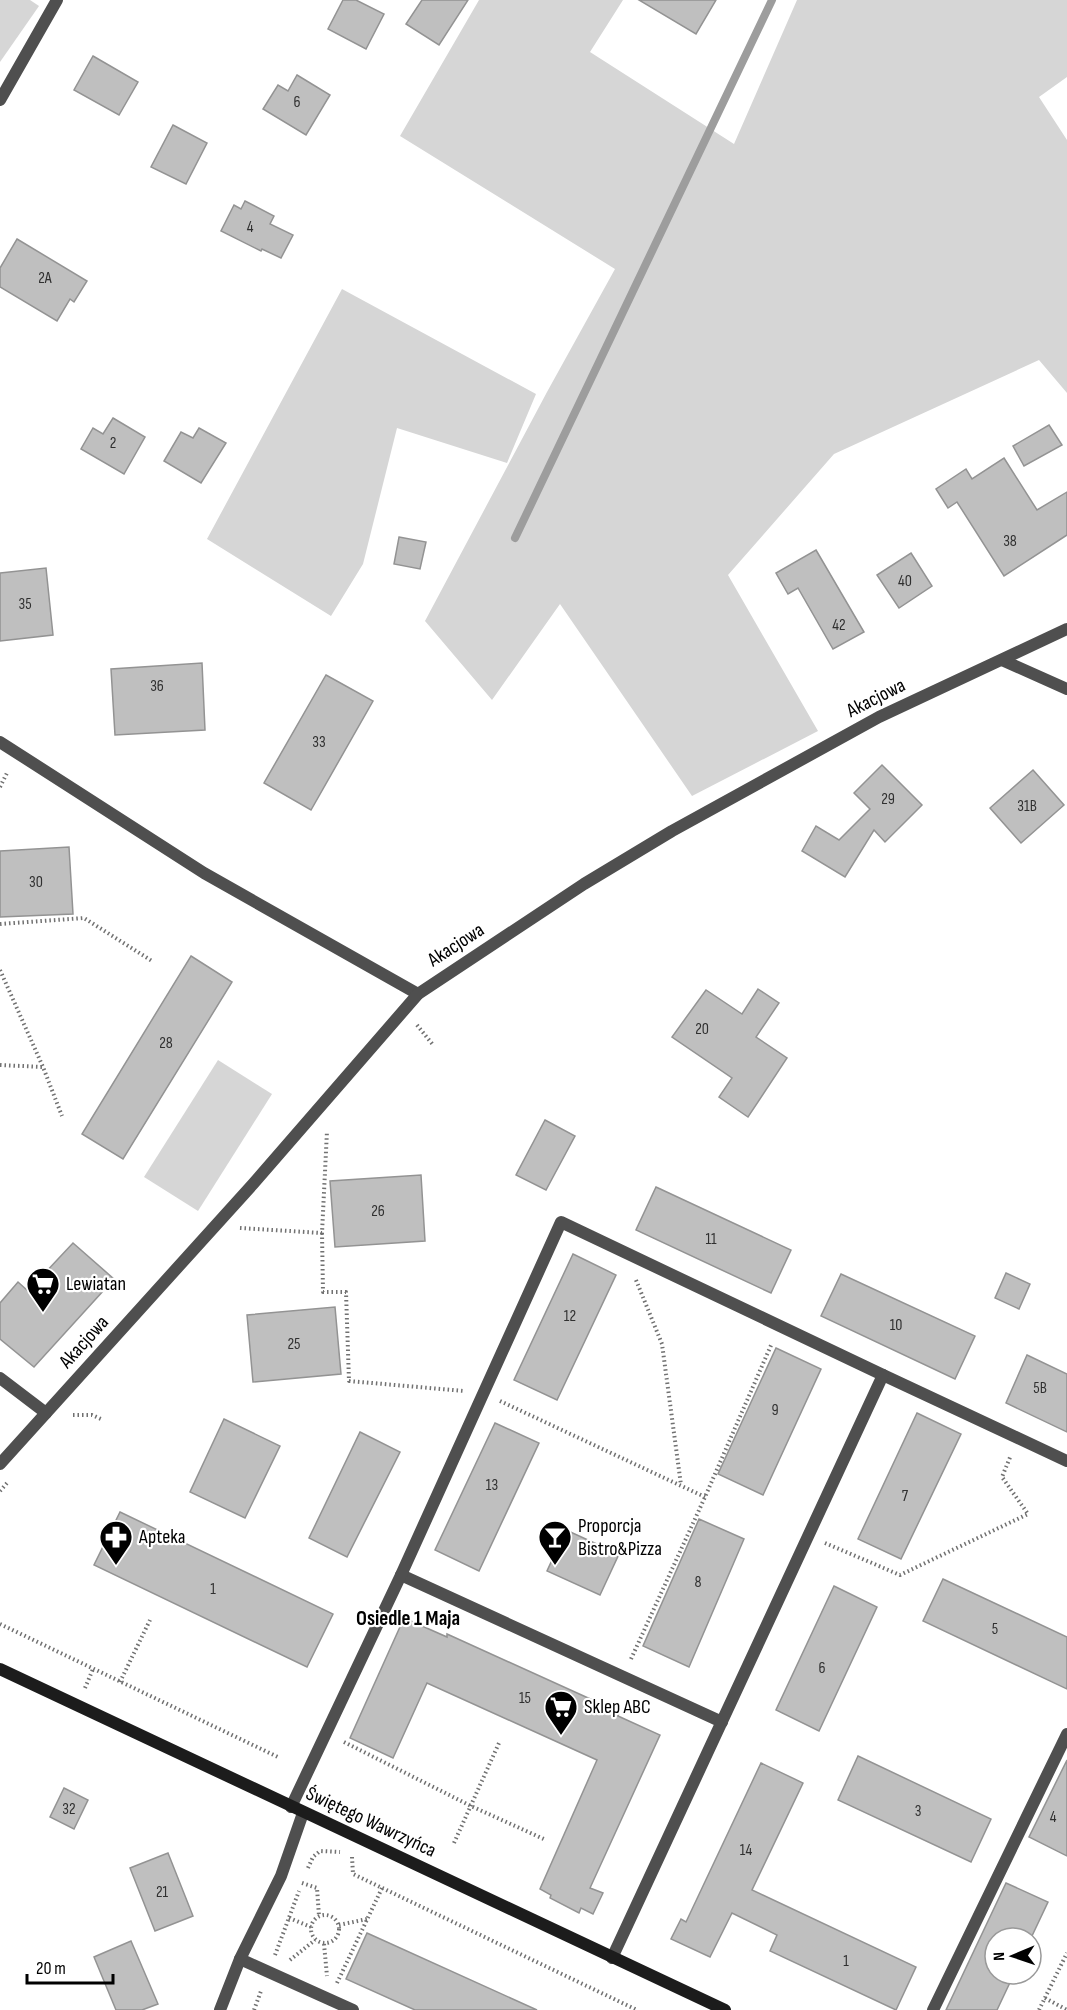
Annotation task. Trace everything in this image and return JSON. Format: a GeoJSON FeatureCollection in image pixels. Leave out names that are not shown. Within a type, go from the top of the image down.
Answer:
{"type":"FeatureCollection","features":[{"type":"Feature","properties":{"kind":"street"},"geometry":{"type":"LineString","coordinates":[[0,100],[57,0]]}},
{"type":"Feature","properties":{"kind":"street","name":"Akacjowa"},"geometry":{"type":"LineString","coordinates":[[0,1464],[253,1184],[418,994],[584,884],[672,831],[879,717],[1067,629]]}},
{"type":"Feature","properties":{"kind":"street"},"geometry":{"type":"LineString","coordinates":[[1002,660],[1067,689]]}},
{"type":"Feature","properties":{"kind":"street"},"geometry":{"type":"LineString","coordinates":[[0,742],[204,873],[418,994]]}},
{"type":"Feature","properties":{"kind":"street"},"geometry":{"type":"LineString","coordinates":[[291,1807],[401,1575],[561,1222],[1067,1461]]}},
{"type":"Feature","properties":{"kind":"street"},"geometry":{"type":"LineString","coordinates":[[612,1958],[883,1375]]}},
{"type":"Feature","properties":{"kind":"street"},"geometry":{"type":"LineString","coordinates":[[0,1378],[46,1413]]}},
{"type":"Feature","properties":{"kind":"street"},"geometry":{"type":"LineString","coordinates":[[401,1575],[722,1722]]}},
{"type":"Feature","properties":{"kind":"street","name":"Świętego Wawrzyńca"},"geometry":{"type":"LineString","coordinates":[[1,1673],[725,2010]]}},
{"type":"Feature","properties":{"kind":"street"},"geometry":{"type":"LineString","coordinates":[[933,2010],[1067,1734]]}},
{"type":"Feature","properties":{"kind":"street"},"geometry":{"type":"LineString","coordinates":[[220,2010],[240,1959],[281,1876],[303,1813]]}},
{"type":"Feature","properties":{"kind":"street"},"geometry":{"type":"LineString","coordinates":[[240,1959],[353,2010]]}},
{"type":"Feature","properties":{"kind":"path"},"geometry":{"type":"LineString","coordinates":[[0,924],[84,918],[152,961]]}},
{"type":"Feature","properties":{"kind":"path"},"geometry":{"type":"LineString","coordinates":[[0,970],[62,1116]]}},
{"type":"Feature","properties":{"kind":"path"},"geometry":{"type":"LineString","coordinates":[[413,1019],[434,1046]]}},
{"type":"Feature","properties":{"kind":"path"},"geometry":{"type":"LineString","coordinates":[[0,1065],[43,1067]]}},
{"type":"Feature","properties":{"kind":"path"},"geometry":{"type":"LineString","coordinates":[[229,1228],[322,1233],[327,1127]]}},
{"type":"Feature","properties":{"kind":"path"},"geometry":{"type":"LineString","coordinates":[[624,1251],[662,1344],[681,1486]]}},
{"type":"Feature","properties":{"kind":"path"},"geometry":{"type":"LineString","coordinates":[[623,1677],[705,1497],[779,1325]]}},
{"type":"Feature","properties":{"kind":"path"},"geometry":{"type":"LineString","coordinates":[[808,1536],[900,1575],[1028,1514],[1002,1477],[1019,1438]]}},
{"type":"Feature","properties":{"kind":"path"},"geometry":{"type":"LineString","coordinates":[[120,1682],[150,1620]]}},
{"type":"Feature","properties":{"kind":"path"},"geometry":{"type":"LineString","coordinates":[[0,1624],[280,1758]]}},
{"type":"Feature","properties":{"kind":"path"},"geometry":{"type":"LineString","coordinates":[[339,1752],[344,1742],[471,1806],[546,1840]]}},
{"type":"Feature","properties":{"kind":"path"},"geometry":{"type":"LineString","coordinates":[[454,1844],[499,1743]]}},
{"type":"Feature","properties":{"kind":"path"},"geometry":{"type":"LineString","coordinates":[[273,1962],[313,1857],[320,1851],[341,1852],[353,1858],[353,1874],[638,2010]]}},
{"type":"Feature","properties":{"kind":"path"},"geometry":{"type":"LineString","coordinates":[[302,1883],[317,1888],[319,1916]]}},
{"type":"Feature","properties":{"kind":"path"},"geometry":{"type":"LineString","coordinates":[[335,1986],[382,1888]]}},
{"type":"Feature","properties":{"kind":"path"},"geometry":{"type":"LineString","coordinates":[[319,1916],[333,1917],[339,1925],[339,1934],[333,1942],[324,1944],[315,1940],[311,1927],[319,1916]]}},
{"type":"Feature","properties":{"kind":"path"},"geometry":{"type":"LineString","coordinates":[[289,1918],[311,1927]]}},
{"type":"Feature","properties":{"kind":"path"},"geometry":{"type":"LineString","coordinates":[[339,1925],[368,1919]]}},
{"type":"Feature","properties":{"kind":"path"},"geometry":{"type":"LineString","coordinates":[[284,1966],[315,1940]]}},
{"type":"Feature","properties":{"kind":"path"},"geometry":{"type":"LineString","coordinates":[[1039,2010],[1067,1953]]}},
{"type":"Feature","properties":{"kind":"path"},"geometry":{"type":"LineString","coordinates":[[1045,1998],[1067,2010]]}},
{"type":"Feature","properties":{"kind":"shaded area"},"geometry":{"type":"Polygon","coordinates":[[[0,0],[30,0],[39,6],[0,62],[0,0]]]}},
{"type":"Feature","properties":{"kind":"shaded area"},"geometry":{"type":"Polygon","coordinates":[[[479,0],[623,0],[590,52],[734,144],[797,0],[1067,0],[1067,77],[1039,97],[1067,140],[1067,393],[1039,360],[834,454],[728,575],[818,731],[692,796],[560,604],[492,700],[425,621],[615,269],[400,136],[479,0]]]}},
{"type":"Feature","properties":{"kind":"shaded area"},"geometry":{"type":"Polygon","coordinates":[[[342,289],[536,394],[507,463],[397,428],[363,564],[331,616],[207,539],[342,289]]]}},
{"type":"Feature","properties":{"kind":"shaded area"},"geometry":{"type":"Polygon","coordinates":[[[218,1060],[272,1094],[198,1211],[144,1177],[218,1060]]]}},
{"type":"Feature","properties":{"kind":"building"},"geometry":{"type":"Polygon","coordinates":[[[343,0],[356,0],[384,14],[366,49],[328,29],[343,0]]]}},
{"type":"Feature","properties":{"kind":"building"},"geometry":{"type":"Polygon","coordinates":[[[422,0],[468,0],[439,45],[406,24],[422,0]]]}},
{"type":"Feature","properties":{"kind":"building"},"geometry":{"type":"Polygon","coordinates":[[[639,0],[716,0],[696,34],[639,0]]]}},
{"type":"Feature","properties":{"kind":"building"},"geometry":{"type":"Polygon","coordinates":[[[93,56],[138,82],[119,115],[74,90],[93,56]]]}},
{"type":"Feature","properties":{"kind":"building"},"geometry":{"type":"Polygon","coordinates":[[[297,75],[330,95],[306,135],[263,109],[278,85],[288,91],[297,75]]]}},
{"type":"Feature","properties":{"kind":"building"},"geometry":{"type":"Polygon","coordinates":[[[173,125],[207,143],[186,184],[151,167],[173,125]]]}},
{"type":"Feature","properties":{"kind":"building"},"geometry":{"type":"Polygon","coordinates":[[[245,201],[274,216],[270,224],[293,235],[281,258],[262,249],[261,251],[221,231],[234,205],[241,209],[245,201]]]}},
{"type":"Feature","properties":{"kind":"building"},"geometry":{"type":"Polygon","coordinates":[[[17,239],[87,281],[74,302],[70,299],[57,321],[0,287],[0,268],[17,239]]]}},
{"type":"Feature","properties":{"kind":"building"},"geometry":{"type":"Polygon","coordinates":[[[113,418],[145,437],[124,474],[81,449],[93,428],[103,434],[113,418]]]}},
{"type":"Feature","properties":{"kind":"building"},"geometry":{"type":"Polygon","coordinates":[[[1049,425],[1062,445],[1024,466],[1013,446],[1049,425]]]}},
{"type":"Feature","properties":{"kind":"building"},"geometry":{"type":"Polygon","coordinates":[[[199,428],[226,443],[201,483],[164,461],[181,432],[193,438],[199,428]]]}},
{"type":"Feature","properties":{"kind":"building"},"geometry":{"type":"Polygon","coordinates":[[[1004,458],[1037,510],[1067,492],[1067,535],[1004,576],[957,502],[948,508],[936,489],[966,469],[972,479],[1004,458]]]}},
{"type":"Feature","properties":{"kind":"building"},"geometry":{"type":"Polygon","coordinates":[[[399,537],[426,542],[420,569],[394,564],[399,537]]]}},
{"type":"Feature","properties":{"kind":"building"},"geometry":{"type":"Polygon","coordinates":[[[816,550],[864,632],[833,649],[798,588],[788,594],[776,573],[816,550]]]}},
{"type":"Feature","properties":{"kind":"building"},"geometry":{"type":"Polygon","coordinates":[[[911,553],[932,586],[899,608],[877,575],[911,553]]]}},
{"type":"Feature","properties":{"kind":"building"},"geometry":{"type":"Polygon","coordinates":[[[46,568],[53,635],[0,641],[0,573],[46,568]]]}},
{"type":"Feature","properties":{"kind":"building"},"geometry":{"type":"Polygon","coordinates":[[[202,663],[205,730],[115,735],[111,669],[202,663]]]}},
{"type":"Feature","properties":{"kind":"building"},"geometry":{"type":"Polygon","coordinates":[[[326,675],[373,701],[311,810],[264,783],[326,675]]]}},
{"type":"Feature","properties":{"kind":"building"},"geometry":{"type":"Polygon","coordinates":[[[882,765],[922,805],[885,842],[874,830],[845,877],[802,851],[816,826],[839,840],[870,809],[854,793],[882,765]]]}},
{"type":"Feature","properties":{"kind":"building"},"geometry":{"type":"Polygon","coordinates":[[[1033,770],[1064,805],[1021,843],[990,808],[1033,770]]]}},
{"type":"Feature","properties":{"kind":"building"},"geometry":{"type":"Polygon","coordinates":[[[69,847],[73,914],[0,917],[0,851],[69,847]]]}},
{"type":"Feature","properties":{"kind":"building"},"geometry":{"type":"Polygon","coordinates":[[[191,956],[232,982],[123,1159],[82,1134],[191,956]]]}},
{"type":"Feature","properties":{"kind":"building"},"geometry":{"type":"Polygon","coordinates":[[[758,989],[779,1003],[756,1037],[787,1058],[748,1117],[719,1097],[732,1078],[672,1037],[706,990],[742,1014],[758,989]]]}},
{"type":"Feature","properties":{"kind":"building"},"geometry":{"type":"Polygon","coordinates":[[[545,1120],[575,1136],[546,1190],[516,1175],[545,1120]]]}},
{"type":"Feature","properties":{"kind":"building"},"geometry":{"type":"Polygon","coordinates":[[[421,1175],[425,1241],[335,1247],[330,1181],[421,1175]]]}},
{"type":"Feature","properties":{"kind":"building"},"geometry":{"type":"Polygon","coordinates":[[[656,1187],[791,1250],[771,1293],[636,1230],[656,1187]]]}},
{"type":"Feature","properties":{"kind":"building"},"geometry":{"type":"Polygon","coordinates":[[[73,1243],[114,1279],[34,1367],[0,1339],[0,1303],[18,1282],[28,1291],[73,1243]]]}},
{"type":"Feature","properties":{"kind":"building"},"geometry":{"type":"Polygon","coordinates":[[[573,1254],[616,1275],[557,1400],[514,1380],[573,1254]]]}},
{"type":"Feature","properties":{"kind":"building"},"geometry":{"type":"Polygon","coordinates":[[[1006,1273],[1030,1284],[1019,1309],[995,1298],[1006,1273]]]}},
{"type":"Feature","properties":{"kind":"building"},"geometry":{"type":"Polygon","coordinates":[[[841,1274],[975,1336],[955,1379],[821,1316],[841,1274]]]}},
{"type":"Feature","properties":{"kind":"building"},"geometry":{"type":"Polygon","coordinates":[[[335,1307],[341,1374],[253,1382],[247,1315],[335,1307]]]}},
{"type":"Feature","properties":{"kind":"building"},"geometry":{"type":"Polygon","coordinates":[[[776,1348],[821,1369],[763,1495],[718,1474],[776,1348]]]}},
{"type":"Feature","properties":{"kind":"building"},"geometry":{"type":"Polygon","coordinates":[[[1027,1355],[1067,1374],[1067,1432],[1006,1403],[1027,1355]]]}},
{"type":"Feature","properties":{"kind":"building"},"geometry":{"type":"Polygon","coordinates":[[[917,1413],[961,1434],[901,1559],[858,1539],[917,1413]]]}},
{"type":"Feature","properties":{"kind":"building"},"geometry":{"type":"Polygon","coordinates":[[[224,1419],[280,1446],[245,1518],[190,1492],[224,1419]]]}},
{"type":"Feature","properties":{"kind":"building"},"geometry":{"type":"Polygon","coordinates":[[[495,1423],[539,1443],[479,1571],[435,1550],[495,1423]]]}},
{"type":"Feature","properties":{"kind":"building"},"geometry":{"type":"Polygon","coordinates":[[[360,1432],[400,1452],[347,1557],[309,1538],[360,1432]]]}},
{"type":"Feature","properties":{"kind":"building"},"geometry":{"type":"Polygon","coordinates":[[[120,1512],[333,1614],[307,1667],[94,1565],[120,1512]]]}},
{"type":"Feature","properties":{"kind":"building"},"geometry":{"type":"Polygon","coordinates":[[[699,1519],[744,1539],[689,1667],[643,1646],[699,1519]]]}},
{"type":"Feature","properties":{"kind":"building"},"geometry":{"type":"Polygon","coordinates":[[[566,1530],[619,1554],[600,1595],[547,1571],[566,1530]]]}},
{"type":"Feature","properties":{"kind":"building"},"geometry":{"type":"Polygon","coordinates":[[[943,1579],[1067,1637],[1067,1689],[923,1621],[943,1579]]]}},
{"type":"Feature","properties":{"kind":"building"},"geometry":{"type":"Polygon","coordinates":[[[834,1586],[877,1607],[819,1731],[776,1710],[834,1586]]]}},
{"type":"Feature","properties":{"kind":"building"},"geometry":{"type":"Polygon","coordinates":[[[404,1618],[447,1637],[447,1634],[619,1712],[618,1716],[660,1735],[590,1888],[603,1893],[593,1914],[581,1908],[579,1913],[550,1898],[551,1895],[540,1889],[597,1760],[427,1683],[393,1758],[350,1738],[404,1618]]]}},
{"type":"Feature","properties":{"kind":"building"},"geometry":{"type":"Polygon","coordinates":[[[858,1756],[991,1819],[971,1862],[838,1800],[858,1756]]]}},
{"type":"Feature","properties":{"kind":"building"},"geometry":{"type":"Polygon","coordinates":[[[1067,1760],[1067,1856],[1029,1837],[1067,1760]]]}},
{"type":"Feature","properties":{"kind":"building"},"geometry":{"type":"Polygon","coordinates":[[[761,1763],[803,1783],[752,1890],[916,1967],[896,2010],[770,1951],[777,1935],[732,1913],[710,1957],[671,1939],[681,1919],[686,1922],[761,1763]]]}},
{"type":"Feature","properties":{"kind":"building"},"geometry":{"type":"Polygon","coordinates":[[[64,1788],[88,1800],[74,1829],[50,1817],[64,1788]]]}},
{"type":"Feature","properties":{"kind":"building"},"geometry":{"type":"Polygon","coordinates":[[[168,1853],[193,1916],[155,1931],[130,1868],[168,1853]]]}},
{"type":"Feature","properties":{"kind":"building"},"geometry":{"type":"Polygon","coordinates":[[[1006,1883],[1048,1902],[1037,1926],[986,1926],[1006,1883]]]}},
{"type":"Feature","properties":{"kind":"building"},"geometry":{"type":"Polygon","coordinates":[[[983,1932],[983,1986],[1008,1986],[997,2010],[946,2010],[983,1932]]]}},
{"type":"Feature","properties":{"kind":"building"},"geometry":{"type":"Polygon","coordinates":[[[367,1933],[537,2010],[415,2010],[346,1979],[367,1933]]]}},
{"type":"Feature","properties":{"kind":"building"},"geometry":{"type":"Polygon","coordinates":[[[131,1941],[158,2004],[142,2010],[116,2010],[94,1957],[131,1941]]]}},
{"type":"Feature","properties":{"kind":"waterway"},"geometry":{"type":"LineString","coordinates":[[515,538],[772,0]]}},
{"type":"Feature","properties":{"kind":"place","name":"Lewiatan"},"geometry":{"type":"Point","coordinates":[43,1313]}},
{"type":"Feature","properties":{"kind":"place","name":"Apteka"},"geometry":{"type":"Point","coordinates":[116,1566]}},
{"type":"Feature","properties":{"kind":"place","name":"Proporcja Bistro&Pizza"},"geometry":{"type":"Point","coordinates":[555,1566]}},
{"type":"Feature","properties":{"kind":"place","name":"Sklep ABC"},"geometry":{"type":"Point","coordinates":[561,1736]}},
{"type":"Feature","properties":{"kind":"district","name":"Osiedle 1 Maja"},"geometry":{"type":"Point","coordinates":[408,1618]}}]}
